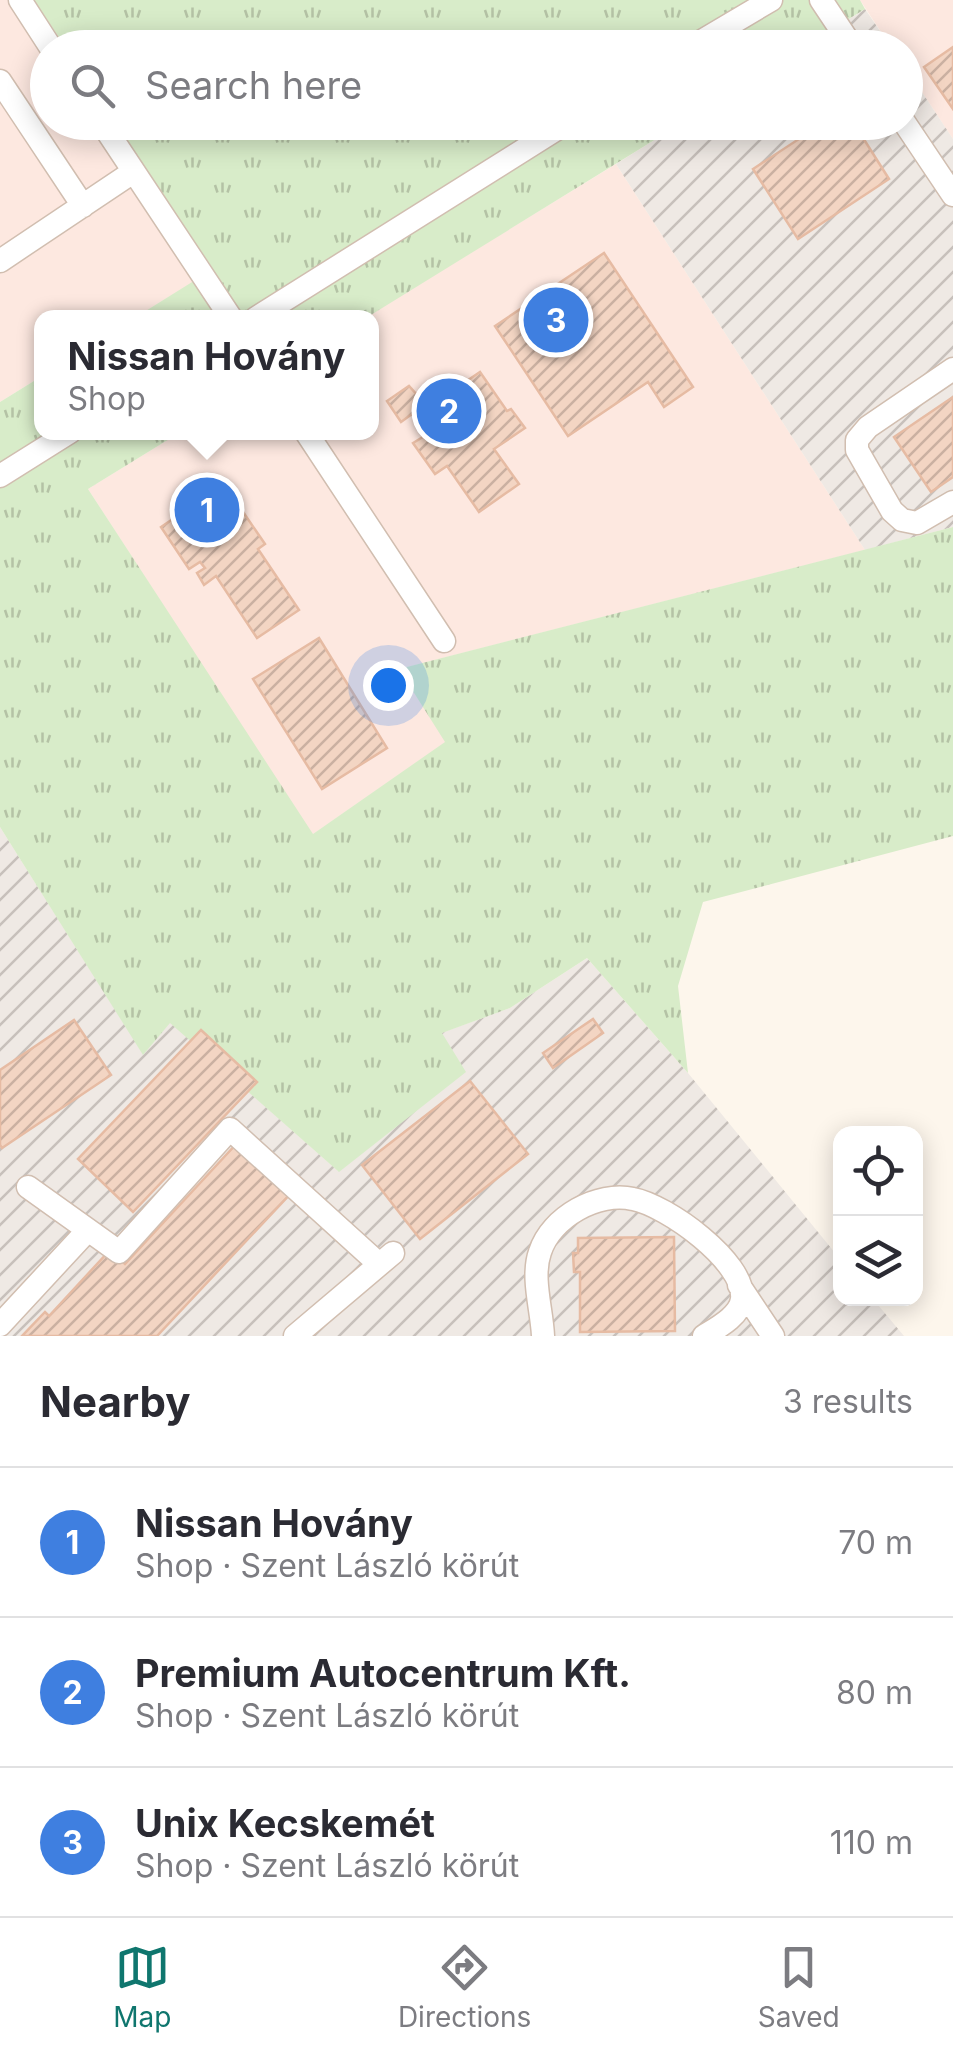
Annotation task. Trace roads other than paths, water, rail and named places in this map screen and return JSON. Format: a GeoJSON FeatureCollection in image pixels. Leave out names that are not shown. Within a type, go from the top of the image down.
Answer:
{"type":"FeatureCollection","features":[{"type":"Feature","properties":{"kind":"street"},"geometry":{"type":"LineString","coordinates":[[20,0],[40,30]]}},
{"type":"Feature","properties":{"kind":"street"},"geometry":{"type":"LineString","coordinates":[[720,30],[771,0]]}},
{"type":"Feature","properties":{"kind":"street"},"geometry":{"type":"LineString","coordinates":[[821,0],[841,30]]}},
{"type":"Feature","properties":{"kind":"street"},"geometry":{"type":"LineString","coordinates":[[0,80],[30,126]]}},
{"type":"Feature","properties":{"kind":"street"},"geometry":{"type":"LineString","coordinates":[[39,140],[82,206]]}},
{"type":"Feature","properties":{"kind":"street"},"geometry":{"type":"LineString","coordinates":[[113,140],[226,310]]}},
{"type":"Feature","properties":{"kind":"street"},"geometry":{"type":"LineString","coordinates":[[269,310],[539,140]]}},
{"type":"Feature","properties":{"kind":"street"},"geometry":{"type":"LineString","coordinates":[[916,140],[953,195]]}},
{"type":"Feature","properties":{"kind":"street"},"geometry":{"type":"LineString","coordinates":[[0,261],[134,172]]}},
{"type":"Feature","properties":{"kind":"street"},"geometry":{"type":"LineString","coordinates":[[953,368],[868,427],[857,440],[857,450],[892,512],[902,520],[916,523],[953,502]]}},
{"type":"Feature","properties":{"kind":"street"},"geometry":{"type":"LineString","coordinates":[[0,476],[57,440]]}},
{"type":"Feature","properties":{"kind":"street"},"geometry":{"type":"LineString","coordinates":[[311,440],[444,642]]}},
{"type":"Feature","properties":{"kind":"street"},"geometry":{"type":"LineString","coordinates":[[28,1187],[119,1252],[230,1129],[386,1259],[295,1336]]}},
{"type":"Feature","properties":{"kind":"street"},"geometry":{"type":"LineString","coordinates":[[544,1336],[537,1264],[550,1232],[575,1211],[628,1197],[683,1222],[722,1256],[773,1336]]}},
{"type":"Feature","properties":{"kind":"street"},"geometry":{"type":"LineString","coordinates":[[0,1325],[88,1230]]}},
{"type":"Feature","properties":{"kind":"street"},"geometry":{"type":"LineString","coordinates":[[704,1336],[736,1310],[742,1300],[740,1285]]}},
{"type":"Feature","properties":{"kind":"place","name":"Unix Kecskemét"},"geometry":{"type":"Point","coordinates":[556,320]}},
{"type":"Feature","properties":{"kind":"place","name":"Premium Autocentrum Kft."},"geometry":{"type":"Point","coordinates":[449,411]}},
{"type":"Feature","properties":{"kind":"place","name":"Nissan Hovány"},"geometry":{"type":"Point","coordinates":[207,510]}}]}
